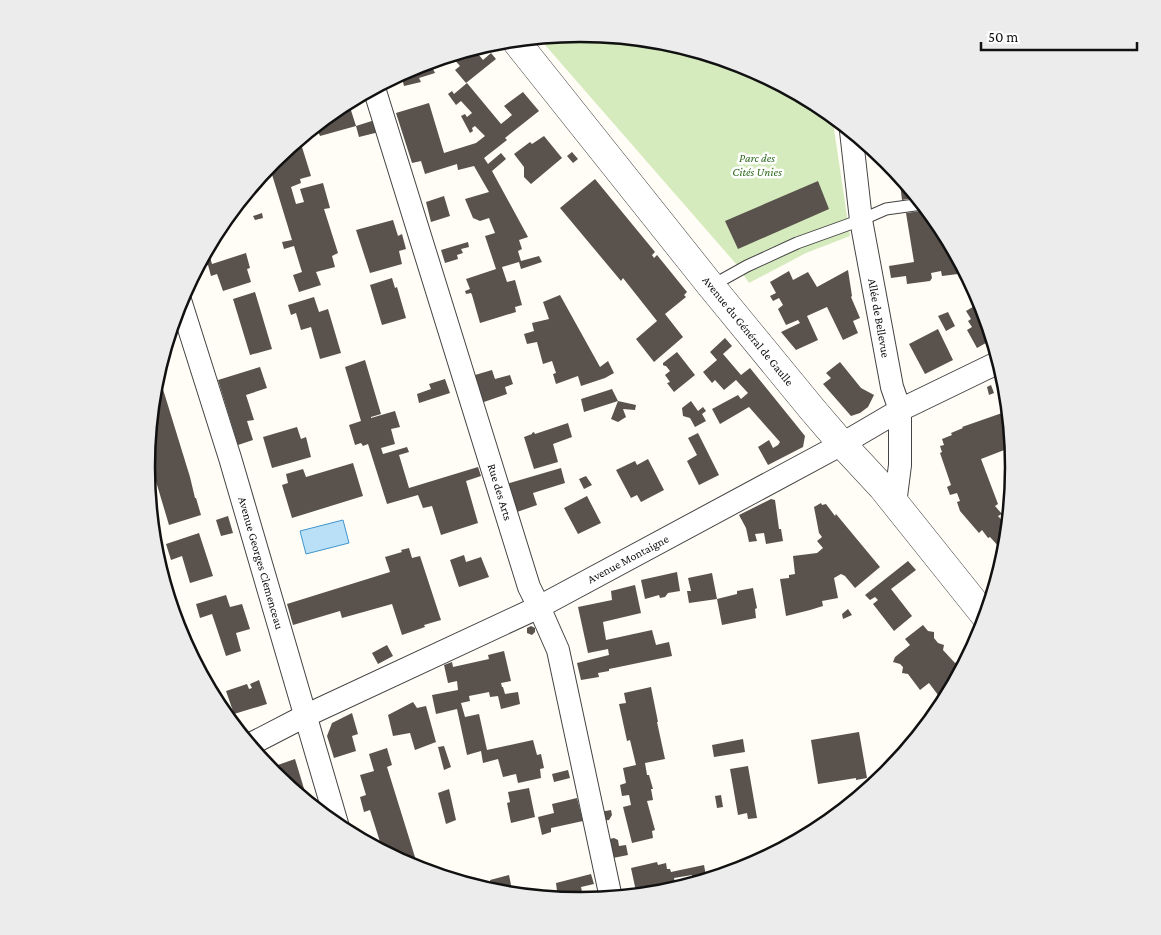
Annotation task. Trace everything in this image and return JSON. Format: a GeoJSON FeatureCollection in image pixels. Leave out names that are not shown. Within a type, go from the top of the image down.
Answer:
{"type":"FeatureCollection","features":[{"type":"Feature","properties":{"kind":"street","name":"Avenue du Général de Gaulle"},"geometry":{"type":"LineString","coordinates":[[520,47],[711,286],[842,444],[882,487],[981,610]]}},
{"type":"Feature","properties":{"kind":"street","name":"Rue des Arts"},"geometry":{"type":"LineString","coordinates":[[376,95],[529,587],[558,650],[610,892]]}},
{"type":"Feature","properties":{"kind":"street","name":"Allée de Bellevue"},"geometry":{"type":"LineString","coordinates":[[852,141],[861,220],[892,387],[900,410],[900,464],[895,504]]}},
{"type":"Feature","properties":{"kind":"street","name":"Avenue Georges Clemenceau"},"geometry":{"type":"LineString","coordinates":[[184,314],[230,458],[334,814]]}},
{"type":"Feature","properties":{"kind":"street","name":"Avenue Montaigne"},"geometry":{"type":"LineString","coordinates":[[256,742],[305,716],[539,607],[842,444],[900,410],[993,365]]}},
{"type":"Feature","properties":{"kind":"lane"},"geometry":{"type":"LineString","coordinates":[[711,286],[747,266],[797,243],[886,209],[915,205]]}},
{"type":"Feature","properties":{"kind":"green space","name":"Parc des Cités Unies"},"geometry":{"type":"Polygon","coordinates":[[[608,43],[636,46],[690,57],[717,65],[768,86],[793,99],[834,126],[850,236],[806,253],[749,283],[737,265],[544,44],[608,43]]]}},
{"type":"Feature","properties":{"kind":"water"},"geometry":{"type":"Polygon","coordinates":[[[343,520],[349,543],[306,554],[300,531],[343,520]]]}},
{"type":"Feature","properties":{"kind":"building"},"geometry":{"type":"Polygon","coordinates":[[[491,53],[496,59],[466,83],[455,70],[460,66],[456,61],[479,55],[483,60],[491,53]]]}},
{"type":"Feature","properties":{"kind":"building"},"geometry":{"type":"Polygon","coordinates":[[[433,69],[435,73],[419,78],[421,82],[404,86],[403,82],[418,75],[433,69]]]}},
{"type":"Feature","properties":{"kind":"building"},"geometry":{"type":"Polygon","coordinates":[[[467,83],[501,124],[512,115],[504,106],[523,92],[539,111],[505,138],[507,140],[484,158],[488,164],[501,153],[506,159],[492,171],[528,237],[519,240],[522,249],[518,251],[521,261],[539,256],[542,262],[521,269],[519,262],[502,267],[507,282],[515,280],[522,305],[515,307],[516,312],[480,323],[472,295],[471,293],[466,294],[465,291],[470,289],[466,279],[496,269],[485,236],[495,233],[489,218],[480,221],[473,218],[465,199],[489,192],[474,166],[458,170],[457,164],[425,174],[421,161],[412,163],[396,113],[429,103],[444,153],[476,143],[485,136],[475,126],[470,133],[461,116],[465,114],[467,117],[472,113],[461,101],[456,105],[448,94],[452,91],[454,94],[467,83]]]}},
{"type":"Feature","properties":{"kind":"building"},"geometry":{"type":"Polygon","coordinates":[[[351,110],[356,126],[320,136],[319,133],[351,110]]]}},
{"type":"Feature","properties":{"kind":"building"},"geometry":{"type":"Polygon","coordinates":[[[375,120],[379,132],[359,137],[356,126],[375,120]]]}},
{"type":"Feature","properties":{"kind":"building"},"geometry":{"type":"Polygon","coordinates":[[[544,136],[562,158],[531,184],[524,177],[524,167],[514,154],[530,142],[532,144],[544,136]]]}},
{"type":"Feature","properties":{"kind":"building"},"geometry":{"type":"Polygon","coordinates":[[[302,147],[311,176],[300,179],[301,183],[291,187],[296,204],[304,202],[300,189],[323,183],[330,208],[324,209],[338,253],[332,256],[335,267],[316,272],[321,285],[299,292],[293,275],[302,272],[294,246],[284,249],[282,242],[292,240],[272,175],[302,147]]]}},
{"type":"Feature","properties":{"kind":"building"},"geometry":{"type":"Polygon","coordinates":[[[572,152],[578,159],[573,163],[567,156],[572,152]]]}},
{"type":"Feature","properties":{"kind":"building"},"geometry":{"type":"Polygon","coordinates":[[[595,179],[655,252],[652,255],[654,258],[657,255],[687,292],[684,295],[686,297],[665,314],[683,337],[654,362],[636,339],[657,321],[623,278],[621,281],[560,208],[595,179]]]}},
{"type":"Feature","properties":{"kind":"building"},"geometry":{"type":"Polygon","coordinates":[[[818,181],[829,209],[738,249],[725,221],[818,181]]]}},
{"type":"Feature","properties":{"kind":"building"},"geometry":{"type":"Polygon","coordinates":[[[901,188],[909,199],[902,200],[901,188]]]}},
{"type":"Feature","properties":{"kind":"building"},"geometry":{"type":"Polygon","coordinates":[[[444,196],[450,216],[431,222],[426,202],[444,196]]]}},
{"type":"Feature","properties":{"kind":"building"},"geometry":{"type":"Polygon","coordinates":[[[920,211],[934,231],[959,274],[942,276],[941,271],[931,273],[932,278],[930,281],[907,284],[906,276],[891,278],[889,266],[914,262],[906,213],[920,211]]]}},
{"type":"Feature","properties":{"kind":"building"},"geometry":{"type":"Polygon","coordinates":[[[262,213],[263,218],[255,220],[253,216],[262,213]]]}},
{"type":"Feature","properties":{"kind":"building"},"geometry":{"type":"Polygon","coordinates":[[[393,220],[398,236],[402,234],[406,249],[399,251],[402,264],[370,273],[356,230],[393,220]]]}},
{"type":"Feature","properties":{"kind":"building"},"geometry":{"type":"Polygon","coordinates":[[[468,242],[469,247],[461,249],[463,253],[457,255],[458,259],[445,263],[441,250],[468,242]]]}},
{"type":"Feature","properties":{"kind":"building"},"geometry":{"type":"Polygon","coordinates":[[[246,253],[250,268],[247,269],[251,282],[223,291],[217,274],[211,276],[208,265],[210,258],[212,264],[246,253]]]}},
{"type":"Feature","properties":{"kind":"building"},"geometry":{"type":"Polygon","coordinates":[[[848,270],[851,297],[860,318],[853,321],[858,333],[843,340],[827,307],[807,316],[818,340],[796,350],[781,332],[800,323],[798,320],[786,325],[778,309],[783,305],[779,298],[773,301],[770,296],[776,293],[770,282],[789,271],[793,280],[808,272],[817,287],[848,270]]]}},
{"type":"Feature","properties":{"kind":"building"},"geometry":{"type":"Polygon","coordinates":[[[392,278],[395,288],[397,287],[406,318],[382,325],[370,285],[392,278]]]}},
{"type":"Feature","properties":{"kind":"building"},"geometry":{"type":"Polygon","coordinates":[[[255,292],[272,349],[250,355],[233,299],[255,292]]]}},
{"type":"Feature","properties":{"kind":"building"},"geometry":{"type":"Polygon","coordinates":[[[560,295],[600,367],[608,361],[614,373],[581,386],[578,376],[556,384],[553,374],[556,373],[552,361],[543,364],[537,342],[527,344],[524,334],[534,331],[532,323],[549,319],[543,302],[560,295]]]}},
{"type":"Feature","properties":{"kind":"building"},"geometry":{"type":"Polygon","coordinates":[[[314,297],[319,312],[328,309],[341,353],[320,359],[311,327],[301,330],[296,313],[291,315],[288,305],[314,297]]]}},
{"type":"Feature","properties":{"kind":"building"},"geometry":{"type":"Polygon","coordinates":[[[974,306],[983,331],[986,343],[977,348],[967,330],[972,327],[968,321],[971,319],[966,311],[974,306]]]}},
{"type":"Feature","properties":{"kind":"building"},"geometry":{"type":"Polygon","coordinates":[[[948,312],[955,326],[946,331],[938,316],[948,312]]]}},
{"type":"Feature","properties":{"kind":"building"},"geometry":{"type":"Polygon","coordinates":[[[938,329],[953,360],[925,374],[909,344],[938,329]]]}},
{"type":"Feature","properties":{"kind":"building"},"geometry":{"type":"Polygon","coordinates":[[[725,338],[732,346],[723,354],[741,375],[750,368],[805,436],[803,447],[768,465],[758,447],[769,440],[773,448],[780,442],[749,407],[720,424],[712,409],[738,395],[741,399],[748,393],[736,380],[724,390],[715,380],[712,383],[703,372],[717,360],[710,352],[725,338]]]}},
{"type":"Feature","properties":{"kind":"building"},"geometry":{"type":"Polygon","coordinates":[[[677,352],[695,375],[674,392],[667,383],[670,382],[665,375],[670,371],[663,363],[677,352]]]}},
{"type":"Feature","properties":{"kind":"building"},"geometry":{"type":"Polygon","coordinates":[[[365,360],[381,414],[371,418],[395,411],[400,427],[391,429],[395,444],[381,448],[383,454],[407,447],[409,452],[399,455],[409,488],[478,467],[481,476],[466,481],[478,523],[441,535],[432,506],[423,508],[418,495],[387,504],[368,444],[363,446],[361,443],[355,445],[349,425],[361,421],[345,367],[365,360]]]}},
{"type":"Feature","properties":{"kind":"building"},"geometry":{"type":"Polygon","coordinates":[[[840,362],[861,388],[874,395],[868,407],[860,413],[851,416],[823,384],[831,378],[826,373],[840,362]]]}},
{"type":"Feature","properties":{"kind":"building"},"geometry":{"type":"Polygon","coordinates":[[[260,367],[267,388],[246,395],[254,420],[247,421],[253,440],[238,445],[218,380],[260,367]]]}},
{"type":"Feature","properties":{"kind":"building"},"geometry":{"type":"Polygon","coordinates":[[[492,370],[495,379],[510,375],[513,384],[505,387],[507,394],[481,403],[475,375],[492,370]]]}},
{"type":"Feature","properties":{"kind":"building"},"geometry":{"type":"Polygon","coordinates":[[[445,379],[450,393],[419,403],[417,394],[431,389],[429,384],[445,379]]]}},
{"type":"Feature","properties":{"kind":"building"},"geometry":{"type":"Polygon","coordinates":[[[991,385],[994,393],[989,395],[987,387],[991,385]]]}},
{"type":"Feature","properties":{"kind":"building"},"geometry":{"type":"Polygon","coordinates":[[[612,389],[618,401],[584,412],[581,399],[612,389]]]}},
{"type":"Feature","properties":{"kind":"building"},"geometry":{"type":"Polygon","coordinates":[[[163,390],[201,515],[169,525],[155,479],[156,440],[163,390]]]}},
{"type":"Feature","properties":{"kind":"building"},"geometry":{"type":"Polygon","coordinates":[[[618,401],[636,405],[635,410],[623,409],[626,417],[618,422],[611,419],[618,401]]]}},
{"type":"Feature","properties":{"kind":"building"},"geometry":{"type":"Polygon","coordinates":[[[691,401],[698,411],[703,407],[706,411],[702,414],[706,421],[695,427],[690,418],[683,416],[682,408],[691,401]]]}},
{"type":"Feature","properties":{"kind":"building"},"geometry":{"type":"Polygon","coordinates":[[[1002,413],[1005,450],[981,459],[998,504],[995,506],[1002,514],[998,516],[1002,521],[998,546],[982,530],[979,533],[960,511],[957,502],[960,501],[957,493],[950,495],[947,487],[951,485],[940,453],[942,452],[940,446],[944,445],[942,439],[952,435],[951,433],[962,427],[1002,413]]]}},
{"type":"Feature","properties":{"kind":"building"},"geometry":{"type":"Polygon","coordinates":[[[568,423],[572,437],[553,444],[558,462],[534,469],[524,437],[534,432],[535,434],[568,423]]]}},
{"type":"Feature","properties":{"kind":"building"},"geometry":{"type":"Polygon","coordinates":[[[297,427],[301,439],[306,437],[311,457],[272,468],[263,437],[297,427]]]}},
{"type":"Feature","properties":{"kind":"building"},"geometry":{"type":"Polygon","coordinates":[[[698,433],[719,475],[699,485],[687,461],[697,455],[688,438],[698,433]]]}},
{"type":"Feature","properties":{"kind":"building"},"geometry":{"type":"Polygon","coordinates":[[[648,459],[664,490],[641,502],[637,495],[631,498],[616,470],[635,461],[637,465],[648,459]]]}},
{"type":"Feature","properties":{"kind":"building"},"geometry":{"type":"Polygon","coordinates":[[[353,463],[363,496],[292,518],[282,485],[288,483],[286,474],[303,469],[306,477],[353,463]]]}},
{"type":"Feature","properties":{"kind":"building"},"geometry":{"type":"Polygon","coordinates":[[[561,468],[565,483],[533,493],[537,505],[517,512],[506,484],[561,468]]]}},
{"type":"Feature","properties":{"kind":"building"},"geometry":{"type":"Polygon","coordinates":[[[586,476],[592,485],[584,489],[579,479],[586,476]]]}},
{"type":"Feature","properties":{"kind":"building"},"geometry":{"type":"Polygon","coordinates":[[[587,496],[601,523],[578,534],[564,508],[587,496]]]}},
{"type":"Feature","properties":{"kind":"building"},"geometry":{"type":"Polygon","coordinates":[[[771,499],[775,500],[779,529],[781,529],[783,541],[766,544],[764,533],[755,534],[757,541],[749,542],[746,528],[739,515],[771,499]]]}},
{"type":"Feature","properties":{"kind":"building"},"geometry":{"type":"Polygon","coordinates":[[[821,503],[822,505],[826,504],[835,516],[836,514],[880,567],[855,588],[841,574],[834,578],[838,598],[822,601],[823,606],[786,616],[780,579],[789,578],[789,575],[795,574],[793,556],[817,553],[823,548],[817,541],[822,537],[819,533],[814,507],[821,503]]]}},
{"type":"Feature","properties":{"kind":"building"},"geometry":{"type":"Polygon","coordinates":[[[228,516],[233,533],[221,536],[216,520],[228,516]]]}},
{"type":"Feature","properties":{"kind":"building"},"geometry":{"type":"Polygon","coordinates":[[[199,533],[213,576],[190,583],[182,556],[171,560],[166,544],[199,533]]]}},
{"type":"Feature","properties":{"kind":"building"},"geometry":{"type":"Polygon","coordinates":[[[409,548],[412,558],[420,556],[441,620],[402,635],[392,604],[342,618],[340,611],[293,625],[287,604],[390,572],[385,557],[409,548]]]}},
{"type":"Feature","properties":{"kind":"building"},"geometry":{"type":"Polygon","coordinates":[[[464,555],[466,562],[481,557],[489,577],[459,587],[450,560],[464,555]]]}},
{"type":"Feature","properties":{"kind":"building"},"geometry":{"type":"Polygon","coordinates":[[[908,561],[916,570],[891,589],[912,616],[894,631],[873,604],[878,600],[875,597],[870,600],[865,595],[908,561]]]}},
{"type":"Feature","properties":{"kind":"building"},"geometry":{"type":"Polygon","coordinates":[[[677,572],[680,591],[668,593],[665,597],[660,598],[659,595],[645,599],[641,580],[677,572]]]}},
{"type":"Feature","properties":{"kind":"building"},"geometry":{"type":"Polygon","coordinates":[[[712,573],[717,599],[689,603],[687,591],[691,591],[688,578],[712,573]]]}},
{"type":"Feature","properties":{"kind":"building"},"geometry":{"type":"Polygon","coordinates":[[[635,585],[641,613],[603,622],[606,640],[652,630],[656,645],[669,642],[672,656],[609,669],[609,671],[598,673],[599,677],[581,680],[577,663],[609,655],[608,649],[588,653],[578,607],[612,600],[611,591],[635,585]]]}},
{"type":"Feature","properties":{"kind":"building"},"geometry":{"type":"Polygon","coordinates":[[[753,588],[757,608],[755,609],[756,618],[722,625],[717,599],[737,594],[737,591],[753,588]]]}},
{"type":"Feature","properties":{"kind":"building"},"geometry":{"type":"Polygon","coordinates":[[[226,595],[230,607],[242,604],[250,629],[236,633],[241,651],[226,656],[212,614],[200,618],[196,604],[226,595]]]}},
{"type":"Feature","properties":{"kind":"building"},"geometry":{"type":"Polygon","coordinates":[[[848,609],[852,615],[843,619],[842,614],[848,609]]]}},
{"type":"Feature","properties":{"kind":"building"},"geometry":{"type":"Polygon","coordinates":[[[923,625],[928,631],[934,632],[934,638],[938,643],[944,645],[943,650],[955,663],[959,662],[939,696],[929,683],[920,690],[908,674],[902,673],[903,667],[893,662],[895,657],[910,645],[905,639],[923,625]]]}},
{"type":"Feature","properties":{"kind":"building"},"geometry":{"type":"Polygon","coordinates":[[[531,626],[535,628],[535,632],[532,635],[527,633],[527,628],[531,626]]]}},
{"type":"Feature","properties":{"kind":"building"},"geometry":{"type":"Polygon","coordinates":[[[387,645],[393,656],[378,664],[372,653],[387,645]]]}},
{"type":"Feature","properties":{"kind":"building"},"geometry":{"type":"Polygon","coordinates":[[[504,651],[511,681],[501,683],[502,687],[505,694],[518,692],[520,704],[501,709],[498,696],[490,697],[489,692],[469,696],[470,701],[461,703],[465,717],[479,714],[487,750],[533,740],[537,755],[541,754],[544,768],[540,769],[541,778],[518,783],[516,774],[503,777],[498,759],[483,763],[481,751],[467,755],[457,709],[436,714],[432,695],[458,690],[457,681],[448,683],[444,665],[452,662],[453,667],[489,659],[488,655],[504,651]]]}},
{"type":"Feature","properties":{"kind":"building"},"geometry":{"type":"Polygon","coordinates":[[[259,680],[267,704],[234,714],[226,691],[247,684],[249,689],[252,688],[250,684],[259,680]]]}},
{"type":"Feature","properties":{"kind":"building"},"geometry":{"type":"Polygon","coordinates":[[[651,687],[665,759],[645,763],[647,775],[649,775],[653,789],[651,789],[653,800],[647,801],[655,830],[652,831],[653,838],[632,843],[623,807],[631,805],[629,795],[622,796],[620,785],[626,783],[623,768],[636,765],[630,740],[627,741],[619,704],[626,703],[624,693],[651,687]]]}},
{"type":"Feature","properties":{"kind":"building"},"geometry":{"type":"Polygon","coordinates":[[[413,702],[417,708],[426,706],[436,742],[415,750],[410,733],[393,736],[388,715],[413,702]]]}},
{"type":"Feature","properties":{"kind":"building"},"geometry":{"type":"Polygon","coordinates":[[[352,713],[358,734],[352,736],[356,751],[334,758],[327,736],[332,723],[352,713]]]}},
{"type":"Feature","properties":{"kind":"building"},"geometry":{"type":"Polygon","coordinates":[[[859,732],[867,778],[818,784],[811,740],[859,732]]]}},
{"type":"Feature","properties":{"kind":"building"},"geometry":{"type":"Polygon","coordinates":[[[743,739],[745,752],[714,757],[712,745],[743,739]]]}},
{"type":"Feature","properties":{"kind":"building"},"geometry":{"type":"Polygon","coordinates":[[[444,746],[451,767],[444,770],[438,747],[444,746]]]}},
{"type":"Feature","properties":{"kind":"building"},"geometry":{"type":"Polygon","coordinates":[[[387,748],[392,765],[387,767],[416,859],[380,842],[370,810],[364,812],[360,797],[366,795],[360,775],[374,771],[369,754],[387,748]]]}},
{"type":"Feature","properties":{"kind":"building"},"geometry":{"type":"Polygon","coordinates":[[[295,759],[305,791],[300,787],[277,765],[295,759]]]}},
{"type":"Feature","properties":{"kind":"building"},"geometry":{"type":"Polygon","coordinates":[[[748,766],[757,818],[748,819],[747,813],[738,815],[730,769],[748,766]]]}},
{"type":"Feature","properties":{"kind":"building"},"geometry":{"type":"Polygon","coordinates":[[[568,770],[570,778],[554,782],[552,774],[568,770]]]}},
{"type":"Feature","properties":{"kind":"building"},"geometry":{"type":"Polygon","coordinates":[[[529,788],[535,817],[511,823],[507,803],[510,802],[508,792],[529,788]]]}},
{"type":"Feature","properties":{"kind":"building"},"geometry":{"type":"Polygon","coordinates":[[[449,789],[456,820],[446,824],[438,793],[449,789]]]}},
{"type":"Feature","properties":{"kind":"building"},"geometry":{"type":"Polygon","coordinates":[[[721,795],[723,807],[717,808],[715,796],[721,795]]]}},
{"type":"Feature","properties":{"kind":"building"},"geometry":{"type":"Polygon","coordinates":[[[577,798],[583,821],[551,828],[551,832],[542,835],[538,817],[554,813],[552,804],[577,798]]]}},
{"type":"Feature","properties":{"kind":"building"},"geometry":{"type":"Polygon","coordinates":[[[611,810],[612,815],[609,820],[601,821],[600,812],[611,810]]]}},
{"type":"Feature","properties":{"kind":"building"},"geometry":{"type":"Polygon","coordinates":[[[614,838],[618,840],[619,846],[626,845],[628,855],[613,858],[605,840],[614,838]]]}},
{"type":"Feature","properties":{"kind":"building"},"geometry":{"type":"Polygon","coordinates":[[[657,862],[658,865],[666,863],[667,869],[670,869],[671,872],[704,865],[706,873],[692,877],[692,875],[674,878],[675,881],[636,889],[631,868],[657,862]]]}},
{"type":"Feature","properties":{"kind":"building"},"geometry":{"type":"Polygon","coordinates":[[[591,874],[594,884],[581,887],[582,892],[557,892],[556,883],[591,874]]]}},
{"type":"Feature","properties":{"kind":"building"},"geometry":{"type":"Polygon","coordinates":[[[509,875],[511,886],[491,882],[490,880],[509,875]]]}}]}
